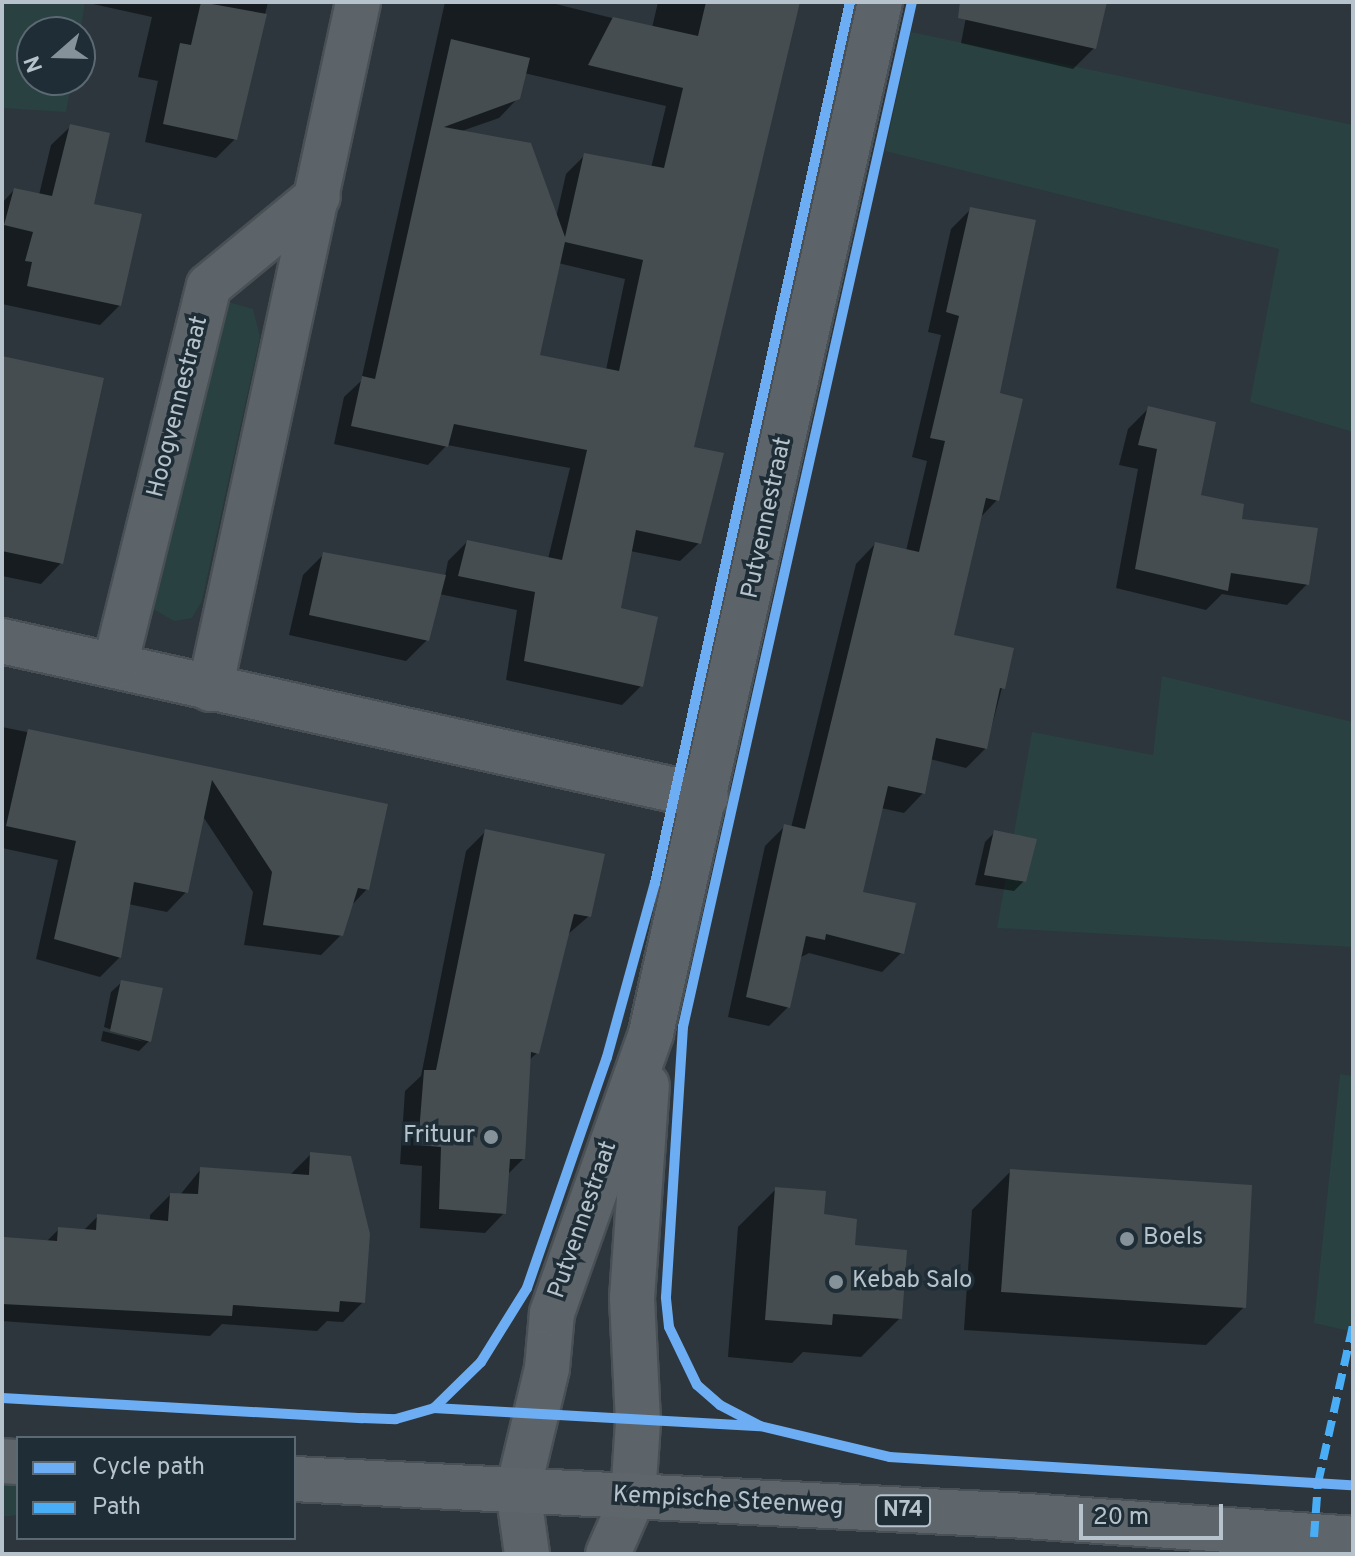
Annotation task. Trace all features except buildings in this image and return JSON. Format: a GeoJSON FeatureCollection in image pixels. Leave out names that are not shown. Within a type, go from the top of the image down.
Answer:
{"type":"FeatureCollection","features":[{"type":"Feature","properties":{"kind":"main road","name":"Kempische Steenweg"},"geometry":{"type":"LineString","coordinates":[[296,1479],[1042,1517],[1353,1539]]}},
{"type":"Feature","properties":{"kind":"street"},"geometry":{"type":"LineString","coordinates":[[210,689],[358,2]]}},
{"type":"Feature","properties":{"kind":"street","name":"Putvennestraat"},"geometry":{"type":"LineString","coordinates":[[527,1554],[518,1490],[547,1368],[561,1280],[651,1033],[706,797],[880,2]]}},
{"type":"Feature","properties":{"kind":"street","name":"Hoogvennestraat"},"geometry":{"type":"LineString","coordinates":[[115,665],[209,286],[318,196]]}},
{"type":"Feature","properties":{"kind":"street"},"geometry":{"type":"LineString","coordinates":[[2,641],[706,797]]}},
{"type":"Feature","properties":{"kind":"street","name":"Putvennestraat"},"geometry":{"type":"LineString","coordinates":[[608,1554],[633,1497],[638,1421],[632,1298],[651,1033]]}},
{"type":"Feature","properties":{"kind":"green space"},"geometry":{"type":"Polygon","coordinates":[[[2,2],[85,2],[83,16],[16,16],[16,96],[69,96],[66,112],[2,108],[2,2]]]}},
{"type":"Feature","properties":{"kind":"green space"},"geometry":{"type":"Polygon","coordinates":[[[911,32],[1353,125],[1353,432],[1250,402],[1279,249],[885,151],[911,32]]]}},
{"type":"Feature","properties":{"kind":"green space"},"geometry":{"type":"Polygon","coordinates":[[[225,301],[253,309],[260,337],[202,601],[192,618],[174,621],[153,609],[150,597],[225,301]]]}},
{"type":"Feature","properties":{"kind":"green space"},"geometry":{"type":"Polygon","coordinates":[[[1162,676],[1353,722],[1353,947],[997,928],[1032,732],[1153,755],[1162,676]]]}},
{"type":"Feature","properties":{"kind":"green space"},"geometry":{"type":"Polygon","coordinates":[[[1340,1074],[1353,1076],[1353,1332],[1314,1323],[1340,1074]]]}},
{"type":"Feature","properties":{"kind":"green space"},"geometry":{"type":"Polygon","coordinates":[[[2,1480],[16,1480],[16,1515],[2,1517],[2,1480]]]}},
{"type":"Feature","properties":{"kind":"marked path"},"geometry":{"type":"LineString","coordinates":[[1314,1537],[1318,1483],[1353,1325]]}},
{"type":"Feature","properties":{"kind":"cycle path"},"geometry":{"type":"LineString","coordinates":[[434,1408],[481,1362],[527,1288],[607,1057],[655,883],[850,2]]}},
{"type":"Feature","properties":{"kind":"cycle path"},"geometry":{"type":"LineString","coordinates":[[760,1426],[720,1405],[697,1385],[669,1327],[666,1297],[683,1027],[912,2]]}},
{"type":"Feature","properties":{"kind":"cycle path"},"geometry":{"type":"LineString","coordinates":[[2,1398],[362,1418],[396,1419],[434,1408],[760,1426],[890,1457],[1353,1485]]}},
{"type":"Feature","properties":{"kind":"place","name":"Frituur"},"geometry":{"type":"Point","coordinates":[491,1137]}},
{"type":"Feature","properties":{"kind":"place","name":"Boels"},"geometry":{"type":"Point","coordinates":[1127,1239]}},
{"type":"Feature","properties":{"kind":"place","name":"Kebab Salo"},"geometry":{"type":"Point","coordinates":[836,1282]}}]}
